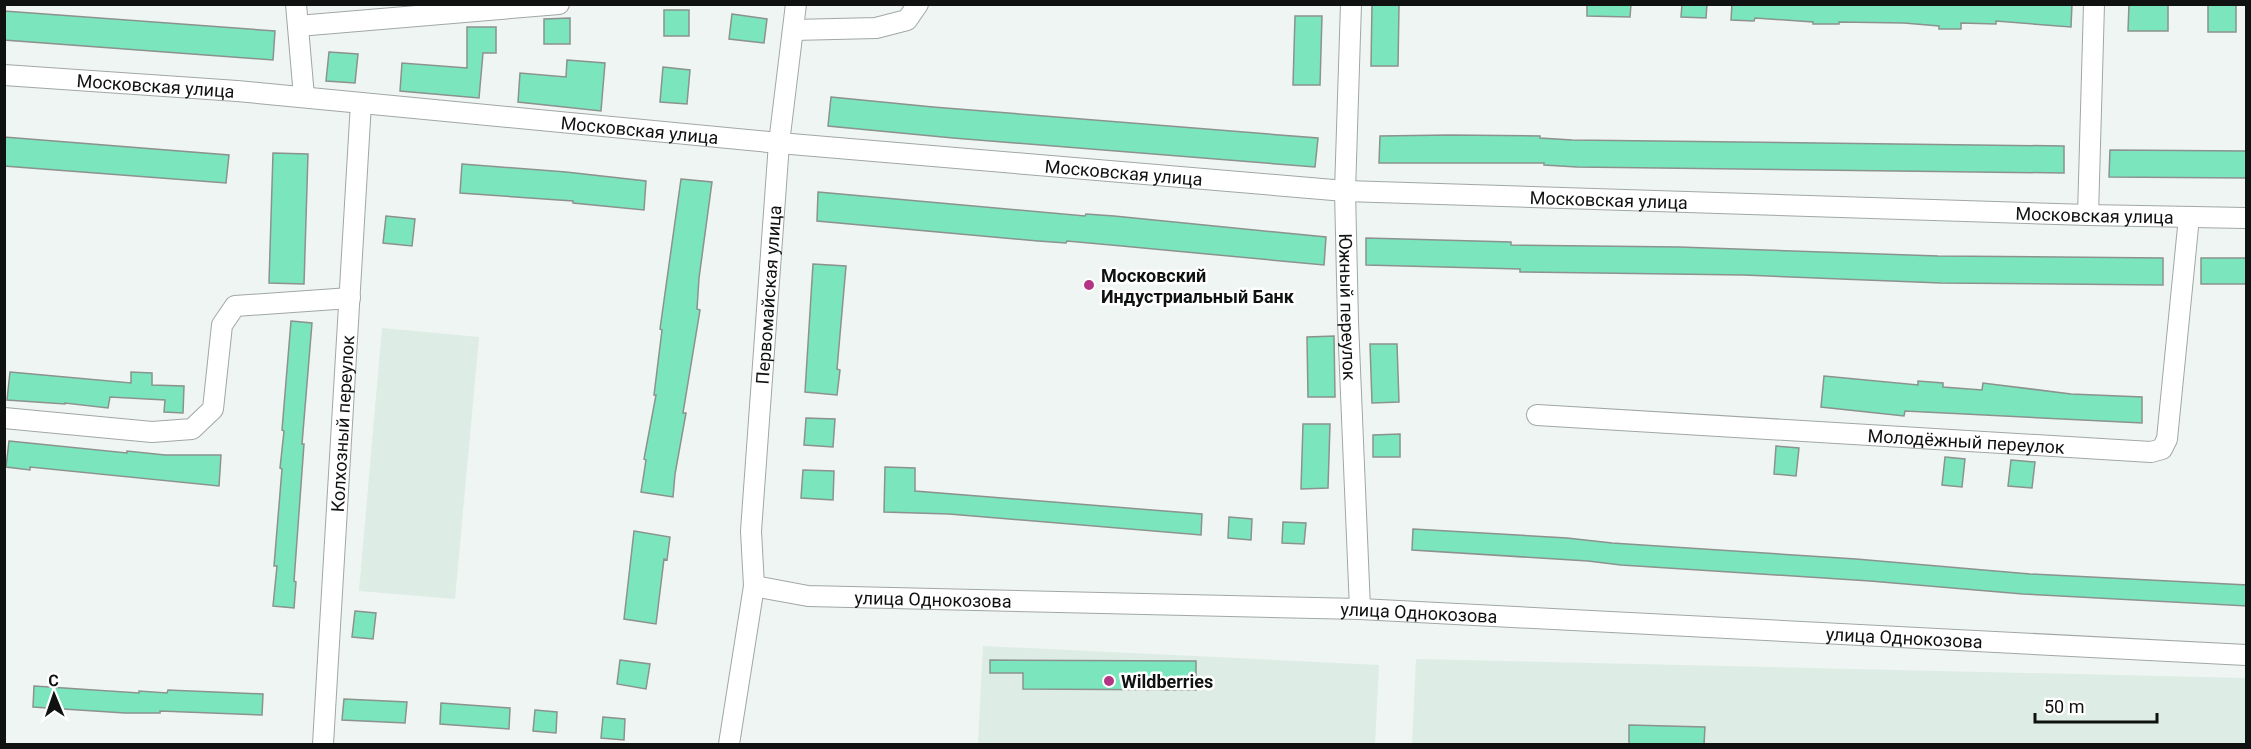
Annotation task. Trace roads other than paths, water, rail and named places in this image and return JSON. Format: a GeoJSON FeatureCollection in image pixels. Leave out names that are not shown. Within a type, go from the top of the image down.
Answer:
{"type":"FeatureCollection","features":[{"type":"Feature","properties":{"kind":"street"},"geometry":{"type":"LineString","coordinates":[[296,4],[304,97]]}},
{"type":"Feature","properties":{"kind":"street"},"geometry":{"type":"LineString","coordinates":[[298,26],[559,4]]}},
{"type":"Feature","properties":{"kind":"street","name":"Первомайская улица"},"geometry":{"type":"LineString","coordinates":[[754,586],[751,531],[779,143],[796,4]]}},
{"type":"Feature","properties":{"kind":"street"},"geometry":{"type":"LineString","coordinates":[[793,30],[876,28],[907,20],[918,4]]}},
{"type":"Feature","properties":{"kind":"street","name":"Южный переулок"},"geometry":{"type":"LineString","coordinates":[[1351,4],[1345,191],[1360,609]]}},
{"type":"Feature","properties":{"kind":"street"},"geometry":{"type":"LineString","coordinates":[[2088,215],[2094,4]]}},
{"type":"Feature","properties":{"kind":"street","name":"Московская улица"},"geometry":{"type":"LineString","coordinates":[[4,75],[304,97],[779,143],[1345,191],[2247,218]]}},
{"type":"Feature","properties":{"kind":"street","name":"Колхозный переулок"},"geometry":{"type":"LineString","coordinates":[[323,744],[362,103]]}},
{"type":"Feature","properties":{"kind":"street","name":"Молодёжный переулок"},"geometry":{"type":"LineString","coordinates":[[1537,415],[2151,452],[2162,448],[2167,439],[2189,217]]}},
{"type":"Feature","properties":{"kind":"street"},"geometry":{"type":"LineString","coordinates":[[4,418],[152,432],[192,429],[213,409],[222,325],[235,306],[350,298]]}},
{"type":"Feature","properties":{"kind":"street"},"geometry":{"type":"LineString","coordinates":[[729,744],[754,586]]}},
{"type":"Feature","properties":{"kind":"street","name":"улица Однокозова"},"geometry":{"type":"LineString","coordinates":[[754,586],[808,597],[1360,609],[2247,655]]}},
{"type":"Feature","properties":{"kind":"place","name":"Московский Индустриальный Банк"},"geometry":{"type":"Point","coordinates":[1089,285]}},
{"type":"Feature","properties":{"kind":"place","name":"Wildberries"},"geometry":{"type":"Point","coordinates":[1109,681]}}]}
